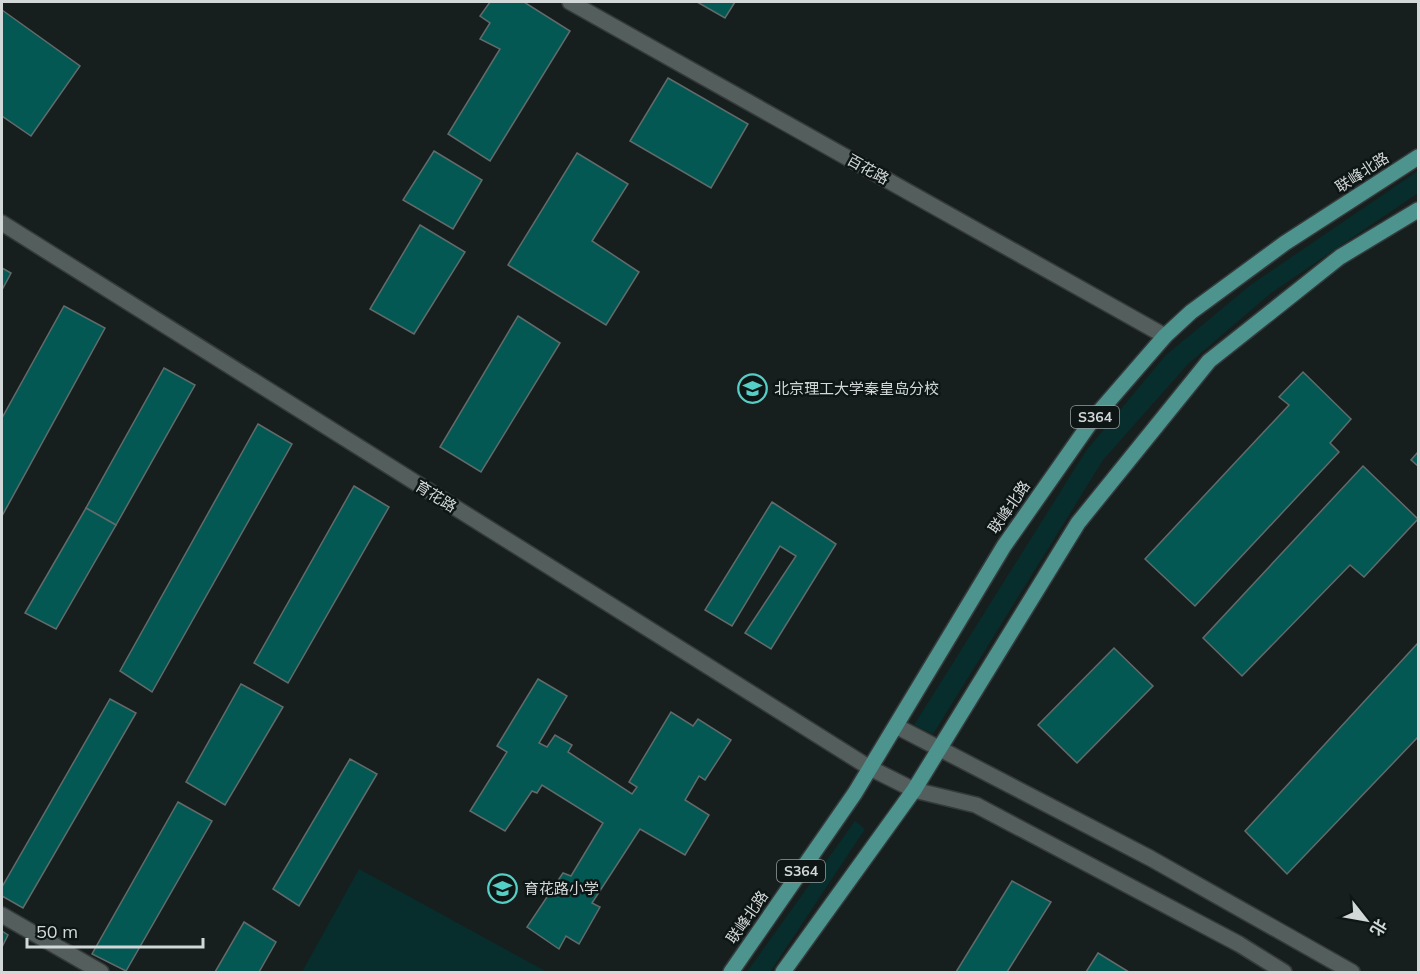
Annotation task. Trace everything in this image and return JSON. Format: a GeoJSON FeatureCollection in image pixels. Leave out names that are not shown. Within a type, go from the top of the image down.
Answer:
{"type":"FeatureCollection","features":[{"type":"Feature","properties":{"kind":"main road","name":"联峰北路"},"geometry":{"type":"LineString","coordinates":[[731,972],[870,768],[1011,536],[1093,419],[1165,336],[1191,312],[1285,243],[1419,157]]}},
{"type":"Feature","properties":{"kind":"main road","name":"S364"},"geometry":{"type":"LineString","coordinates":[[783,972],[914,790],[1078,523],[1209,361],[1340,257],[1419,210]]}},
{"type":"Feature","properties":{"kind":"street","name":"百花路"},"geometry":{"type":"LineString","coordinates":[[570,2],[1165,336]]}},
{"type":"Feature","properties":{"kind":"street","name":"育花路"},"geometry":{"type":"LineString","coordinates":[[2,224],[870,768],[914,790],[976,805],[1239,944],[1284,972]]}},
{"type":"Feature","properties":{"kind":"street"},"geometry":{"type":"LineString","coordinates":[[896,726],[1150,858],[1352,972]]}},
{"type":"Feature","properties":{"kind":"street"},"geometry":{"type":"LineString","coordinates":[[2,915],[101,972]]}},
{"type":"Feature","properties":{"kind":"shaded area"},"geometry":{"type":"Polygon","coordinates":[[[1418,171],[1418,193],[1271,293],[1188,364],[1103,460],[933,734],[914,725],[1086,451],[1166,355],[1252,284],[1418,171]]]}},
{"type":"Feature","properties":{"kind":"shaded area"},"geometry":{"type":"Polygon","coordinates":[[[855,821],[865,829],[770,972],[747,972],[855,821]]]}},
{"type":"Feature","properties":{"kind":"shaded area"},"geometry":{"type":"Polygon","coordinates":[[[359,869],[547,972],[302,972],[359,869]]]}},
{"type":"Feature","properties":{"kind":"building"},"geometry":{"type":"Polygon","coordinates":[[[490,2],[524,2],[570,31],[490,161],[448,134],[500,49],[480,39],[490,23],[480,16],[490,2]]]}},
{"type":"Feature","properties":{"kind":"building"},"geometry":{"type":"Polygon","coordinates":[[[697,2],[735,2],[725,18],[697,2]]]}},
{"type":"Feature","properties":{"kind":"building"},"geometry":{"type":"Polygon","coordinates":[[[2,10],[80,66],[31,136],[2,116],[2,10]]]}},
{"type":"Feature","properties":{"kind":"building"},"geometry":{"type":"Polygon","coordinates":[[[668,78],[748,124],[711,188],[630,141],[668,78]]]}},
{"type":"Feature","properties":{"kind":"building"},"geometry":{"type":"Polygon","coordinates":[[[434,151],[482,180],[453,229],[403,200],[434,151]]]}},
{"type":"Feature","properties":{"kind":"building"},"geometry":{"type":"Polygon","coordinates":[[[577,153],[628,184],[592,241],[639,272],[606,325],[508,265],[577,153]]]}},
{"type":"Feature","properties":{"kind":"building"},"geometry":{"type":"Polygon","coordinates":[[[420,225],[465,252],[414,334],[370,309],[420,225]]]}},
{"type":"Feature","properties":{"kind":"building"},"geometry":{"type":"Polygon","coordinates":[[[2,268],[11,273],[2,290],[2,268]]]}},
{"type":"Feature","properties":{"kind":"building"},"geometry":{"type":"Polygon","coordinates":[[[64,306],[105,328],[2,516],[2,418],[64,306]]]}},
{"type":"Feature","properties":{"kind":"building"},"geometry":{"type":"Polygon","coordinates":[[[518,316],[560,343],[481,472],[440,447],[518,316]]]}},
{"type":"Feature","properties":{"kind":"building"},"geometry":{"type":"Polygon","coordinates":[[[164,368],[195,385],[116,525],[86,508],[164,368]]]}},
{"type":"Feature","properties":{"kind":"building"},"geometry":{"type":"Polygon","coordinates":[[[1303,372],[1351,419],[1330,443],[1339,452],[1195,606],[1145,559],[1289,405],[1279,397],[1303,372]]]}},
{"type":"Feature","properties":{"kind":"building"},"geometry":{"type":"Polygon","coordinates":[[[258,424],[292,444],[152,692],[120,671],[258,424]]]}},
{"type":"Feature","properties":{"kind":"building"},"geometry":{"type":"Polygon","coordinates":[[[1418,452],[1418,466],[1411,460],[1418,452]]]}},
{"type":"Feature","properties":{"kind":"building"},"geometry":{"type":"Polygon","coordinates":[[[1363,466],[1418,519],[1364,577],[1350,565],[1242,676],[1203,638],[1363,466]]]}},
{"type":"Feature","properties":{"kind":"building"},"geometry":{"type":"Polygon","coordinates":[[[354,486],[389,507],[288,683],[254,663],[354,486]]]}},
{"type":"Feature","properties":{"kind":"building"},"geometry":{"type":"Polygon","coordinates":[[[772,502],[836,544],[771,649],[745,633],[796,556],[780,546],[732,626],[705,610],[772,502]]]}},
{"type":"Feature","properties":{"kind":"building"},"geometry":{"type":"Polygon","coordinates":[[[86,508],[116,525],[56,629],[25,613],[86,508]]]}},
{"type":"Feature","properties":{"kind":"building"},"geometry":{"type":"Polygon","coordinates":[[[1418,643],[1418,737],[1287,874],[1245,831],[1418,643]]]}},
{"type":"Feature","properties":{"kind":"building"},"geometry":{"type":"Polygon","coordinates":[[[1114,648],[1153,686],[1077,763],[1038,725],[1114,648]]]}},
{"type":"Feature","properties":{"kind":"building"},"geometry":{"type":"Polygon","coordinates":[[[538,679],[567,696],[539,743],[547,747],[555,735],[572,745],[568,752],[632,794],[637,787],[629,782],[671,712],[693,726],[698,719],[731,740],[705,780],[699,776],[685,800],[709,815],[685,855],[640,829],[592,903],[600,907],[579,944],[566,936],[559,949],[527,927],[563,873],[571,876],[603,823],[542,785],[537,793],[532,791],[505,831],[470,811],[507,752],[497,746],[538,679]]]}},
{"type":"Feature","properties":{"kind":"building"},"geometry":{"type":"Polygon","coordinates":[[[241,684],[283,707],[225,805],[186,782],[241,684]]]}},
{"type":"Feature","properties":{"kind":"building"},"geometry":{"type":"Polygon","coordinates":[[[110,699],[136,713],[23,908],[2,896],[2,887],[110,699]]]}},
{"type":"Feature","properties":{"kind":"building"},"geometry":{"type":"Polygon","coordinates":[[[350,759],[377,774],[299,906],[273,889],[350,759]]]}},
{"type":"Feature","properties":{"kind":"building"},"geometry":{"type":"Polygon","coordinates":[[[178,802],[212,821],[126,971],[92,954],[178,802]]]}},
{"type":"Feature","properties":{"kind":"building"},"geometry":{"type":"Polygon","coordinates":[[[1012,881],[1051,902],[1007,972],[956,972],[1012,881]]]}},
{"type":"Feature","properties":{"kind":"building"},"geometry":{"type":"Polygon","coordinates":[[[244,922],[276,942],[259,972],[215,972],[244,922]]]}},
{"type":"Feature","properties":{"kind":"building"},"geometry":{"type":"Polygon","coordinates":[[[2,931],[8,935],[2,947],[2,931]]]}},
{"type":"Feature","properties":{"kind":"building"},"geometry":{"type":"Polygon","coordinates":[[[1098,953],[1129,972],[1086,972],[1098,953]]]}},
{"type":"Feature","properties":{"kind":"place","name":"北京理工大学秦皇岛分校"},"geometry":{"type":"Point","coordinates":[753,388]}},
{"type":"Feature","properties":{"kind":"place","name":"育花路小学"},"geometry":{"type":"Point","coordinates":[503,888]}}]}
